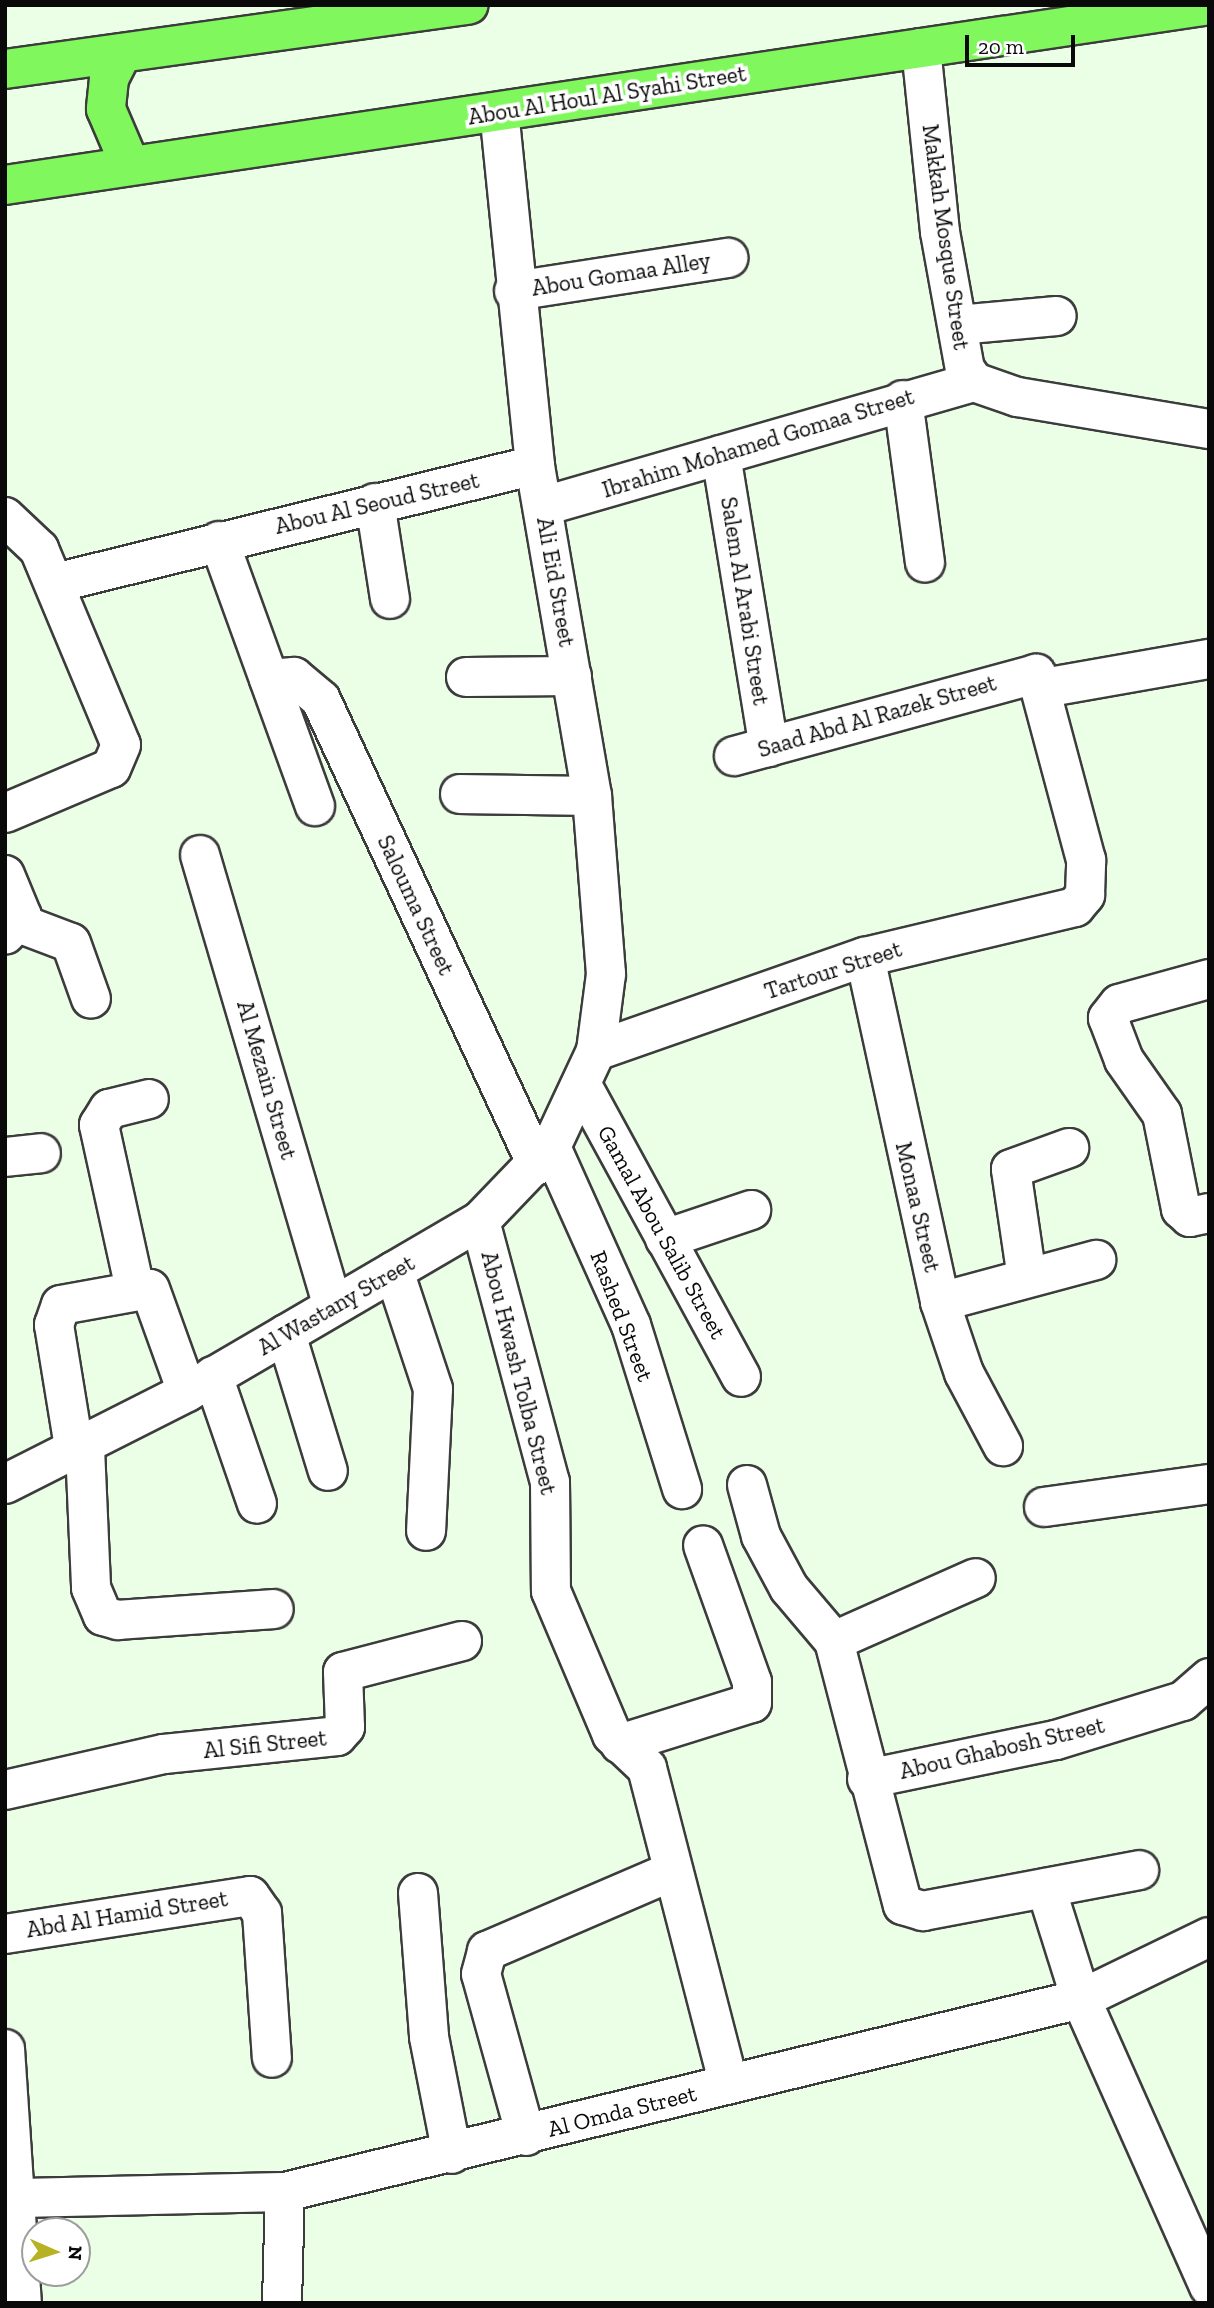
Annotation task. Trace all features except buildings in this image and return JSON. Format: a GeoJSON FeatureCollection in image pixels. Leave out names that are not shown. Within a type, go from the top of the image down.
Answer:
{"type":"FeatureCollection","features":[{"type":"Feature","properties":{"kind":"main road"},"geometry":{"type":"LineString","coordinates":[[5,69],[469,5]]}},
{"type":"Feature","properties":{"kind":"main road","name":"Abou Al Houl Al Syahi Street"},"geometry":{"type":"LineString","coordinates":[[5,185],[1209,5]]}},
{"type":"Feature","properties":{"kind":"main road"},"geometry":{"type":"LineString","coordinates":[[122,53],[109,79],[107,109],[130,165]]}},
{"type":"Feature","properties":{"kind":"street","name":"Makkah Mosque Street"},"geometry":{"type":"LineString","coordinates":[[920,48],[940,232],[958,325],[974,382]]}},
{"type":"Feature","properties":{"kind":"street","name":"Ali Eid Street"},"geometry":{"type":"LineString","coordinates":[[499,112],[514,291],[535,465],[592,796],[606,974],[596,1051]]}},
{"type":"Feature","properties":{"kind":"street","name":"Abou Gomaa Alley"},"geometry":{"type":"LineString","coordinates":[[514,291],[728,258]]}},
{"type":"Feature","properties":{"kind":"street"},"geometry":{"type":"LineString","coordinates":[[958,325],[1058,316]]}},
{"type":"Feature","properties":{"kind":"street"},"geometry":{"type":"LineString","coordinates":[[974,382],[1017,397],[1209,429]]}},
{"type":"Feature","properties":{"kind":"street","name":"Ibrahim Mohamed Gomaa Street"},"geometry":{"type":"LineString","coordinates":[[544,506],[903,400],[974,382]]}},
{"type":"Feature","properties":{"kind":"street"},"geometry":{"type":"LineString","coordinates":[[903,400],[925,564]]}},
{"type":"Feature","properties":{"kind":"street","name":"Salem Al Arabi Street"},"geometry":{"type":"LineString","coordinates":[[721,454],[751,752]]}},
{"type":"Feature","properties":{"kind":"street","name":"Abou Al Seoud Street"},"geometry":{"type":"LineString","coordinates":[[55,583],[535,465]]}},
{"type":"Feature","properties":{"kind":"street"},"geometry":{"type":"LineString","coordinates":[[375,503],[390,599]]}},
{"type":"Feature","properties":{"kind":"street"},"geometry":{"type":"LineString","coordinates":[[5,517],[29,533],[55,583],[120,754],[111,768],[5,813]]}},
{"type":"Feature","properties":{"kind":"street"},"geometry":{"type":"LineString","coordinates":[[219,541],[315,806]]}},
{"type":"Feature","properties":{"kind":"street","name":"Saad Abd Al Razek Street"},"geometry":{"type":"LineString","coordinates":[[751,752],[1032,681],[1209,660]]}},
{"type":"Feature","properties":{"kind":"street"},"geometry":{"type":"LineString","coordinates":[[466,677],[572,676]]}},
{"type":"Feature","properties":{"kind":"street","name":"Salouma Street"},"geometry":{"type":"LineString","coordinates":[[270,679],[294,677],[321,700],[544,1156]]}},
{"type":"Feature","properties":{"kind":"street","name":"Tartour Street"},"geometry":{"type":"LineString","coordinates":[[596,1051],[865,957],[1075,907],[1085,895],[1086,860],[1032,681]]}},
{"type":"Feature","properties":{"kind":"street"},"geometry":{"type":"LineString","coordinates":[[460,794],[592,796]]}},
{"type":"Feature","properties":{"kind":"street","name":"Al Mezain Street"},"geometry":{"type":"LineString","coordinates":[[200,855],[333,1306]]}},
{"type":"Feature","properties":{"kind":"street"},"geometry":{"type":"LineString","coordinates":[[5,875],[13,929],[71,943],[91,999]]}},
{"type":"Feature","properties":{"kind":"street","name":"Monaa Street"},"geometry":{"type":"LineString","coordinates":[[865,957],[940,1302],[964,1373],[1003,1446]]}},
{"type":"Feature","properties":{"kind":"street"},"geometry":{"type":"LineString","coordinates":[[1209,979],[1119,1004],[1108,1018],[1124,1060],[1162,1114],[1181,1209],[1190,1217],[1209,1213]]}},
{"type":"Feature","properties":{"kind":"street","name":"Al Wastany Street"},"geometry":{"type":"LineString","coordinates":[[5,1484],[80,1450],[200,1384],[480,1222],[544,1156],[583,1087],[596,1051]]}},
{"type":"Feature","properties":{"kind":"street","name":"Gamal Abou Salib Street"},"geometry":{"type":"LineString","coordinates":[[583,1087],[741,1377]]}},
{"type":"Feature","properties":{"kind":"street"},"geometry":{"type":"LineString","coordinates":[[135,1289],[99,1125],[109,1109],[149,1099]]}},
{"type":"Feature","properties":{"kind":"street"},"geometry":{"type":"LineString","coordinates":[[1027,1278],[1011,1169],[1069,1148]]}},
{"type":"Feature","properties":{"kind":"street","name":"Rashed Street"},"geometry":{"type":"LineString","coordinates":[[544,1156],[631,1325],[682,1489]]}},
{"type":"Feature","properties":{"kind":"street"},"geometry":{"type":"LineString","coordinates":[[665,1239],[751,1210]]}},
{"type":"Feature","properties":{"kind":"street","name":"Abou Hwash Tolba Street"},"geometry":{"type":"LineString","coordinates":[[480,1222],[550,1482],[551,1591],[620,1744],[647,1768],[729,2084]]}},
{"type":"Feature","properties":{"kind":"street"},"geometry":{"type":"LineString","coordinates":[[940,1302],[1096,1260]]}},
{"type":"Feature","properties":{"kind":"street"},"geometry":{"type":"LineString","coordinates":[[394,1271],[433,1388],[426,1531]]}},
{"type":"Feature","properties":{"kind":"street"},"geometry":{"type":"LineString","coordinates":[[257,1504],[155,1296],[135,1289],[61,1305],[54,1325],[80,1450],[91,1596],[103,1616],[118,1620],[274,1609]]}},
{"type":"Feature","properties":{"kind":"street"},"geometry":{"type":"LineString","coordinates":[[286,1334],[328,1472]]}},
{"type":"Feature","properties":{"kind":"street"},"geometry":{"type":"LineString","coordinates":[[1044,1507],[1209,1484]]}},
{"type":"Feature","properties":{"kind":"street"},"geometry":{"type":"LineString","coordinates":[[747,1485],[761,1536],[789,1588],[834,1641],[896,1892],[903,1905],[923,1911],[1139,1870]]}},
{"type":"Feature","properties":{"kind":"street"},"geometry":{"type":"LineString","coordinates":[[620,1744],[752,1703],[752,1682],[703,1545]]}},
{"type":"Feature","properties":{"kind":"street"},"geometry":{"type":"LineString","coordinates":[[834,1641],[976,1578]]}},
{"type":"Feature","properties":{"kind":"street","name":"Al Sifi Street"},"geometry":{"type":"LineString","coordinates":[[5,1790],[164,1754],[337,1736],[345,1727],[342,1672],[462,1641]]}},
{"type":"Feature","properties":{"kind":"street","name":"Abou Ghabosh Street"},"geometry":{"type":"LineString","coordinates":[[867,1779],[1056,1740],[1183,1701],[1209,1678]]}},
{"type":"Feature","properties":{"kind":"street"},"geometry":{"type":"LineString","coordinates":[[526,2136],[481,1974],[487,1951],[497,1944],[673,1871]]}},
{"type":"Feature","properties":{"kind":"street"},"geometry":{"type":"LineString","coordinates":[[1046,1888],[1082,1999],[1209,2287]]}},
{"type":"Feature","properties":{"kind":"street"},"geometry":{"type":"LineString","coordinates":[[418,1892],[429,2037],[452,2154]]}},
{"type":"Feature","properties":{"kind":"street","name":"Abd Al Hamid Street"},"geometry":{"type":"LineString","coordinates":[[5,1934],[250,1896],[262,1913],[272,2058]]}},
{"type":"Feature","properties":{"kind":"street","name":"Al Omda Street"},"geometry":{"type":"LineString","coordinates":[[18,2198],[285,2192],[452,2154],[1082,1999],[1209,1937]]}},
{"type":"Feature","properties":{"kind":"street"},"geometry":{"type":"LineString","coordinates":[[5,2049],[10,2160],[18,2198],[22,2303]]}},
{"type":"Feature","properties":{"kind":"street"},"geometry":{"type":"LineString","coordinates":[[282,2303],[285,2192]]}}]}
